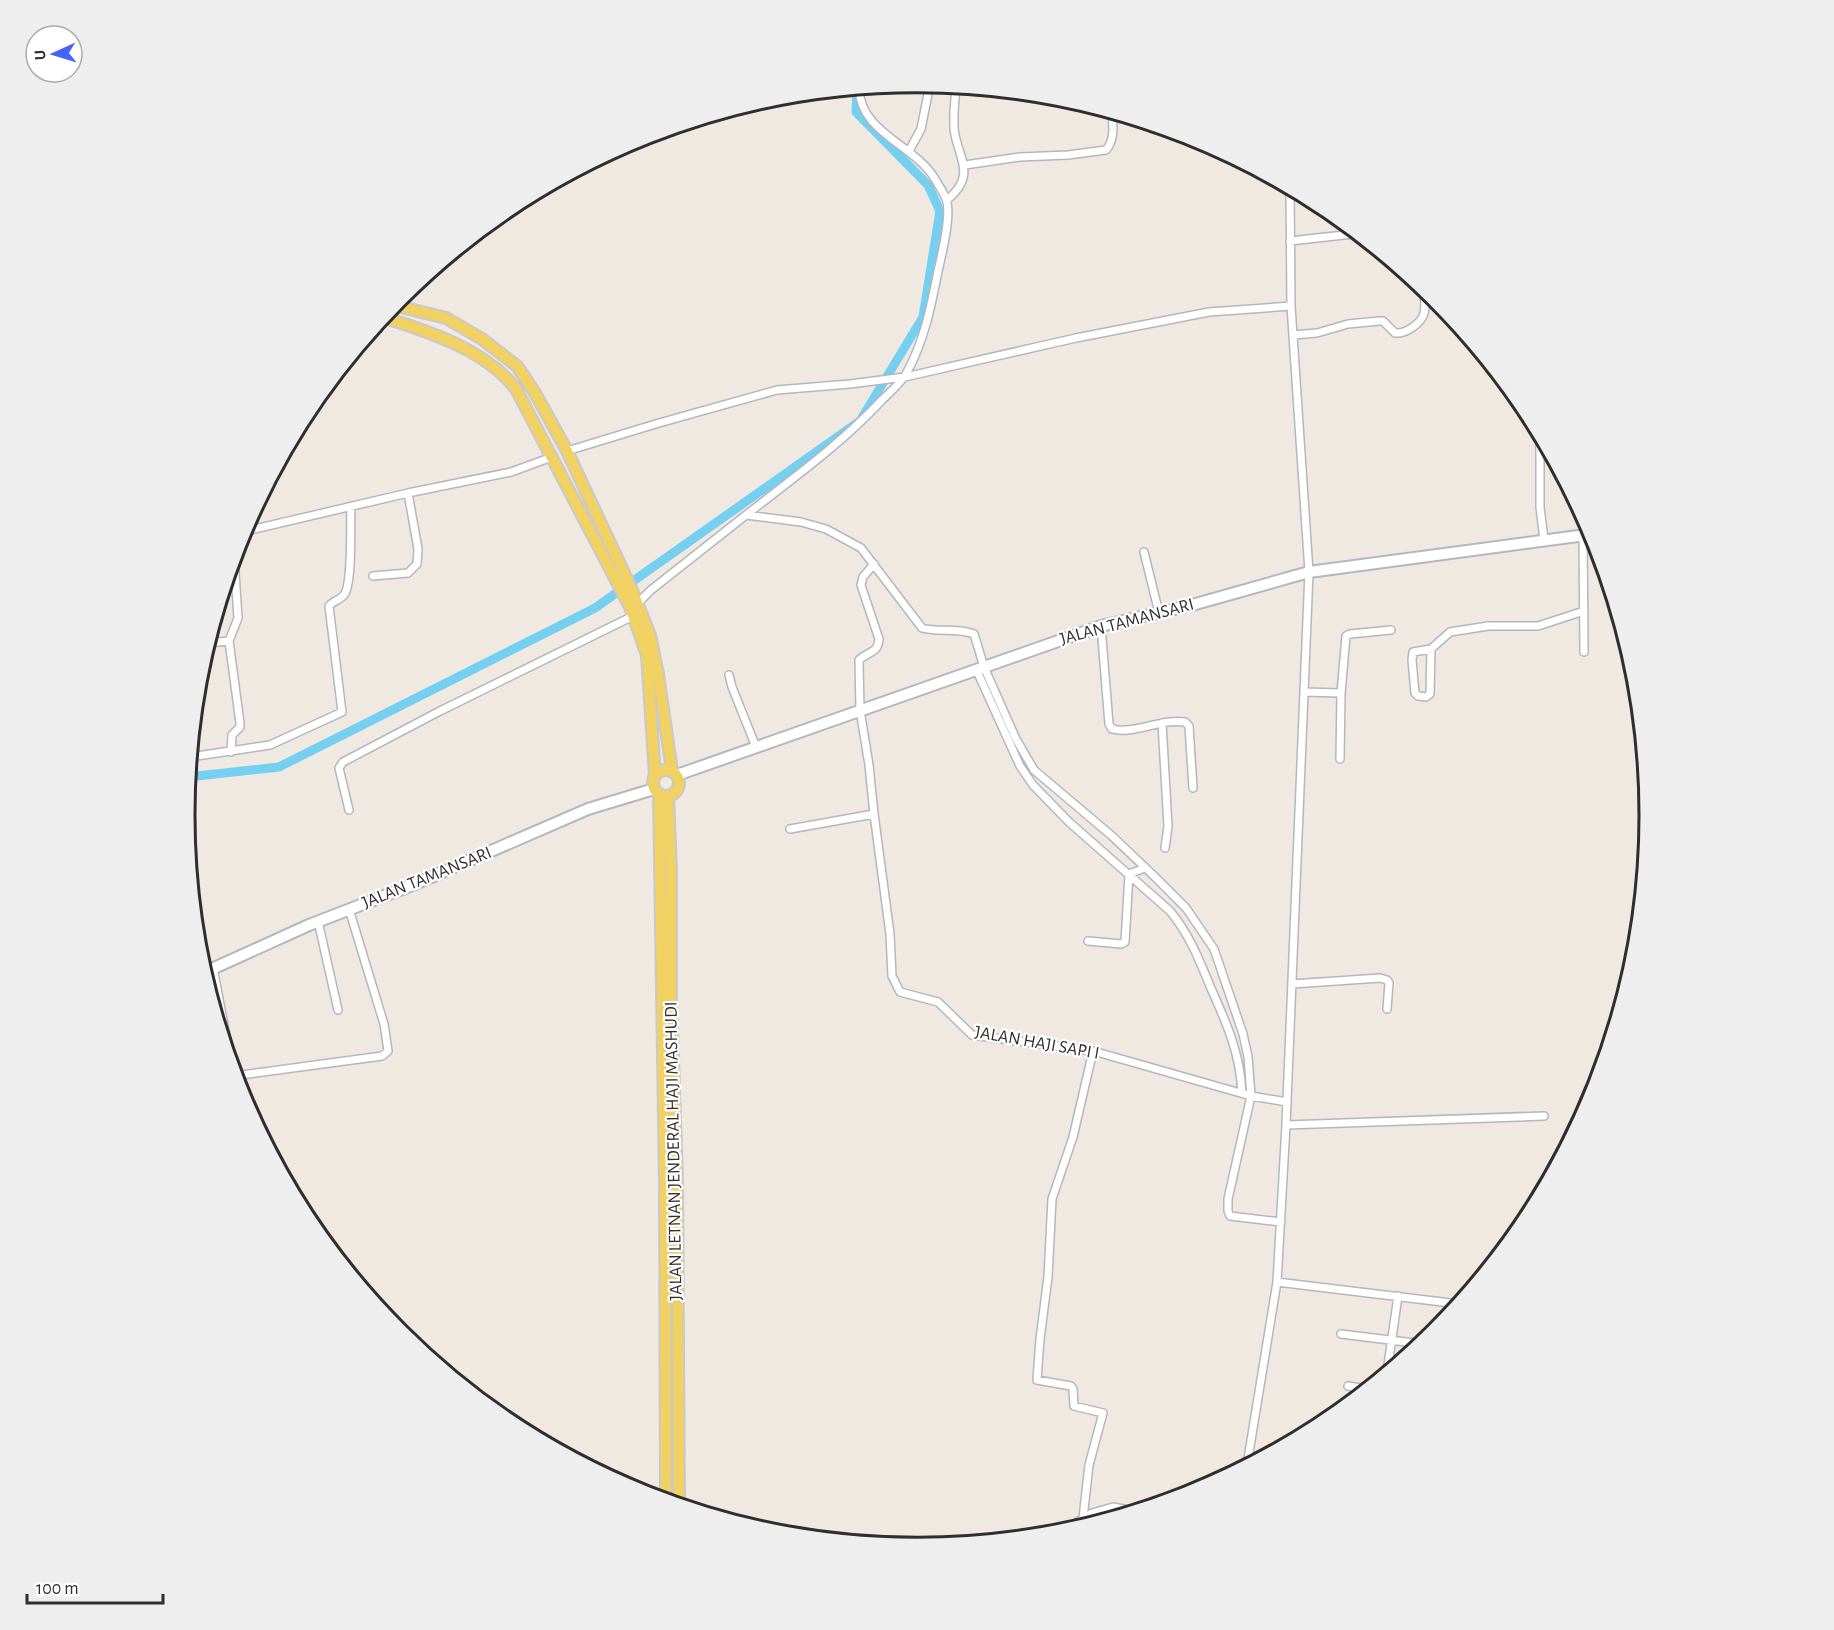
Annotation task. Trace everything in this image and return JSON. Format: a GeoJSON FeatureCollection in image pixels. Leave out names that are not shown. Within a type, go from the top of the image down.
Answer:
{"type":"FeatureCollection","features":[{"type":"Feature","properties":{"kind":"main road"},"geometry":{"type":"LineString","coordinates":[[403,307],[446,318],[482,339],[517,366],[535,393],[567,451],[613,549],[621,580],[650,636],[674,773],[679,786],[677,791],[660,793],[655,776],[647,655],[634,606]]}},
{"type":"Feature","properties":{"kind":"main road"},"geometry":{"type":"LineString","coordinates":[[391,320],[436,334],[475,353],[516,389],[601,555],[621,580]]}},
{"type":"Feature","properties":{"kind":"main road"},"geometry":{"type":"LineString","coordinates":[[507,379],[517,366]]}},
{"type":"Feature","properties":{"kind":"main road","name":"JALAN TAMANSARI"},"geometry":{"type":"LineString","coordinates":[[674,773],[756,747],[1101,626],[1159,613],[1309,572],[1582,535]]}},
{"type":"Feature","properties":{"kind":"main road"},"geometry":{"type":"LineString","coordinates":[[601,555],[613,549]]}},
{"type":"Feature","properties":{"kind":"main road"},"geometry":{"type":"LineString","coordinates":[[655,776],[662,770],[674,773]]}},
{"type":"Feature","properties":{"kind":"main road","name":"JALAN TAMANSARI"},"geometry":{"type":"LineString","coordinates":[[212,968],[318,921],[494,851],[588,809],[660,793]]}},
{"type":"Feature","properties":{"kind":"main road","name":"JALAN LETNAN JENDERAL HAJI MASHUDI"},"geometry":{"type":"LineString","coordinates":[[660,793],[666,1492]]}},
{"type":"Feature","properties":{"kind":"main road","name":"JALAN LETNAN JENDERAL HAJI MASHUDI"},"geometry":{"type":"LineString","coordinates":[[660,793],[671,871],[671,997],[677,1182],[679,1497]]}},
{"type":"Feature","properties":{"kind":"main road"},"geometry":{"type":"LineString","coordinates":[[665,1181],[677,1182]]}},
{"type":"Feature","properties":{"kind":"main road"},"geometry":{"type":"LineString","coordinates":[[666,1316],[678,1316]]}},
{"type":"Feature","properties":{"kind":"street"},"geometry":{"type":"LineString","coordinates":[[909,151],[919,136],[928,93]]}},
{"type":"Feature","properties":{"kind":"street"},"geometry":{"type":"LineString","coordinates":[[947,200],[959,187],[965,165],[955,133],[956,95]]}},
{"type":"Feature","properties":{"kind":"street"},"geometry":{"type":"LineString","coordinates":[[349,810],[339,768],[342,762],[634,606],[651,590],[832,447],[868,415],[901,377],[928,322],[945,238],[947,200],[934,177],[909,151],[872,122],[863,110],[860,96]]}},
{"type":"Feature","properties":{"kind":"street"},"geometry":{"type":"LineString","coordinates":[[965,165],[1020,157],[1068,155],[1106,150],[1112,138],[1112,120]]}},
{"type":"Feature","properties":{"kind":"street"},"geometry":{"type":"LineString","coordinates":[[1248,1456],[1277,1282],[1286,1125],[1309,572],[1291,306],[1290,198]]}},
{"type":"Feature","properties":{"kind":"street"},"geometry":{"type":"LineString","coordinates":[[1290,241],[1346,235]]}},
{"type":"Feature","properties":{"kind":"street"},"geometry":{"type":"LineString","coordinates":[[1293,335],[1334,329],[1348,324],[1379,321],[1383,321],[1395,333],[1403,333],[1417,324],[1424,313],[1424,300]]}},
{"type":"Feature","properties":{"kind":"street"},"geometry":{"type":"LineString","coordinates":[[567,451],[777,390],[901,377],[1076,338],[1209,312],[1291,306]]}},
{"type":"Feature","properties":{"kind":"street"},"geometry":{"type":"LineString","coordinates":[[1540,451],[1540,496],[1544,540]]}},
{"type":"Feature","properties":{"kind":"street"},"geometry":{"type":"LineString","coordinates":[[254,529],[408,493],[511,472],[552,457]]}},
{"type":"Feature","properties":{"kind":"street"},"geometry":{"type":"LineString","coordinates":[[373,576],[408,573],[417,564],[417,540],[408,493]]}},
{"type":"Feature","properties":{"kind":"street"},"geometry":{"type":"LineString","coordinates":[[198,757],[278,742],[342,712],[329,606],[345,594],[348,586],[351,507]]}},
{"type":"Feature","properties":{"kind":"street"},"geometry":{"type":"LineString","coordinates":[[746,516],[801,522],[826,529],[861,548],[922,628],[964,630],[974,634],[980,668],[1020,766],[1033,785],[1070,822],[1170,911],[1190,940],[1233,1037],[1239,1057],[1242,1093]]}},
{"type":"Feature","properties":{"kind":"street"},"geometry":{"type":"LineString","coordinates":[[1584,652],[1587,548]]}},
{"type":"Feature","properties":{"kind":"street"},"geometry":{"type":"LineString","coordinates":[[1144,552],[1159,613]]}},
{"type":"Feature","properties":{"kind":"street","name":"JALAN HAJI SAPI I"},"geometry":{"type":"LineString","coordinates":[[874,564],[863,577],[861,585],[879,639],[875,651],[859,660],[860,710],[890,934],[892,976],[900,992],[938,1002],[972,1035],[1093,1052],[1251,1096],[1287,1102]]}},
{"type":"Feature","properties":{"kind":"street"},"geometry":{"type":"LineString","coordinates":[[231,752],[232,735],[240,727],[229,641],[238,618],[236,576]]}},
{"type":"Feature","properties":{"kind":"street"},"geometry":{"type":"LineString","coordinates":[[1431,649],[1430,694],[1426,697],[1418,696],[1415,693],[1413,652],[1431,649],[1450,632],[1488,627],[1538,626],[1584,611]]}},
{"type":"Feature","properties":{"kind":"street"},"geometry":{"type":"LineString","coordinates":[[1101,626],[1109,724],[1117,731],[1176,720],[1185,722],[1189,726],[1192,788]]}},
{"type":"Feature","properties":{"kind":"street"},"geometry":{"type":"LineString","coordinates":[[1340,759],[1341,693],[1346,636],[1391,630]]}},
{"type":"Feature","properties":{"kind":"street"},"geometry":{"type":"LineString","coordinates":[[217,642],[229,641]]}},
{"type":"Feature","properties":{"kind":"street"},"geometry":{"type":"LineString","coordinates":[[980,668],[1034,770],[1112,836],[1186,908],[1215,949],[1243,1034],[1248,1057],[1251,1096],[1228,1199],[1229,1214],[1240,1218],[1281,1222]]}},
{"type":"Feature","properties":{"kind":"street"},"geometry":{"type":"LineString","coordinates":[[729,675],[756,747]]}},
{"type":"Feature","properties":{"kind":"street"},"geometry":{"type":"LineString","coordinates":[[1304,692],[1341,693]]}},
{"type":"Feature","properties":{"kind":"street"},"geometry":{"type":"LineString","coordinates":[[1162,723],[1168,826],[1165,848]]}},
{"type":"Feature","properties":{"kind":"street"},"geometry":{"type":"LineString","coordinates":[[790,829],[874,814]]}},
{"type":"Feature","properties":{"kind":"street"},"geometry":{"type":"LineString","coordinates":[[1129,873],[1145,868]]}},
{"type":"Feature","properties":{"kind":"street"},"geometry":{"type":"LineString","coordinates":[[1088,941],[1121,944],[1125,942],[1129,873]]}},
{"type":"Feature","properties":{"kind":"street"},"geometry":{"type":"LineString","coordinates":[[243,1073],[382,1056],[388,1051],[384,1024],[349,909]]}},
{"type":"Feature","properties":{"kind":"street"},"geometry":{"type":"LineString","coordinates":[[318,921],[338,1010]]}},
{"type":"Feature","properties":{"kind":"street"},"geometry":{"type":"LineString","coordinates":[[1292,984],[1380,978],[1389,983],[1388,1009]]}},
{"type":"Feature","properties":{"kind":"street"},"geometry":{"type":"LineString","coordinates":[[1083,1517],[1089,1465],[1102,1412],[1074,1406],[1071,1386],[1037,1380],[1048,1277],[1052,1199],[1073,1137],[1093,1052]]}},
{"type":"Feature","properties":{"kind":"street"},"geometry":{"type":"LineString","coordinates":[[1286,1125],[1544,1116]]}},
{"type":"Feature","properties":{"kind":"street"},"geometry":{"type":"LineString","coordinates":[[1277,1282],[1449,1303]]}},
{"type":"Feature","properties":{"kind":"street"},"geometry":{"type":"LineString","coordinates":[[1389,1361],[1398,1296]]}},
{"type":"Feature","properties":{"kind":"street"},"geometry":{"type":"LineString","coordinates":[[1341,1334],[1410,1342]]}},
{"type":"Feature","properties":{"kind":"street"},"geometry":{"type":"LineString","coordinates":[[1348,1386],[1358,1388]]}},
{"type":"Feature","properties":{"kind":"street"},"geometry":{"type":"LineString","coordinates":[[1086,1516],[1113,1507],[1118,1508]]}},
{"type":"Feature","properties":{"kind":"waterway"},"geometry":{"type":"LineString","coordinates":[[197,776],[279,767],[595,608],[860,421],[923,317],[940,211],[928,185],[856,112],[857,96]]}}]}
